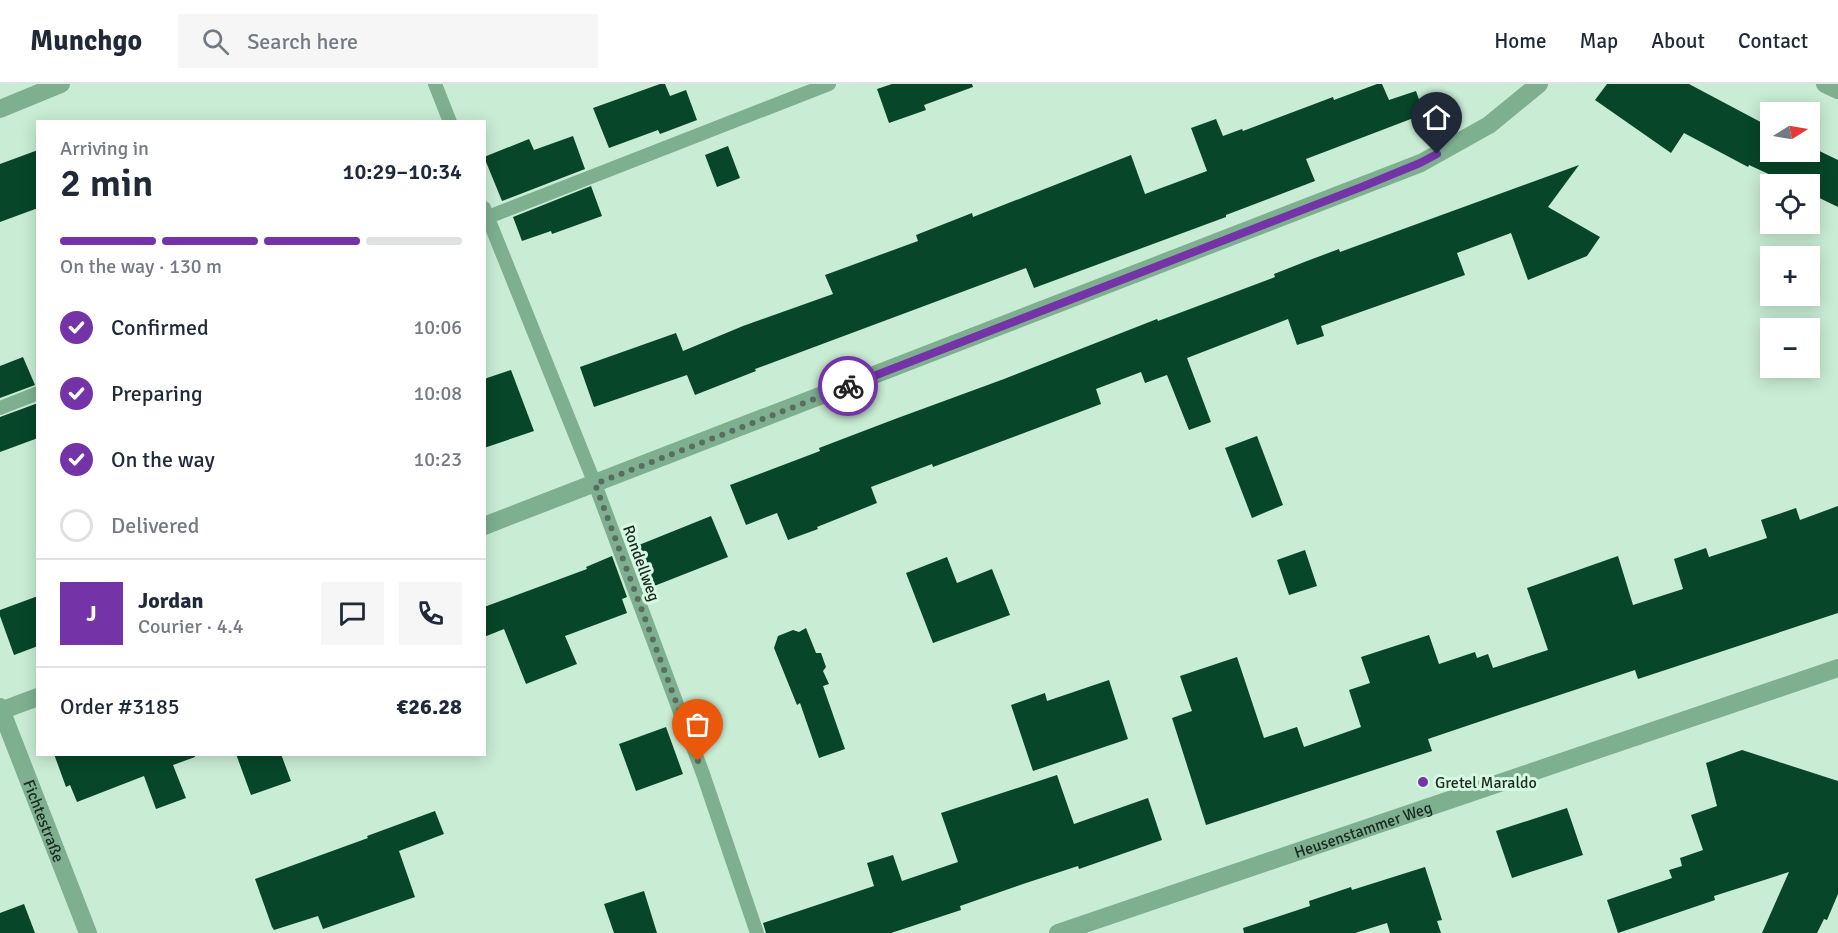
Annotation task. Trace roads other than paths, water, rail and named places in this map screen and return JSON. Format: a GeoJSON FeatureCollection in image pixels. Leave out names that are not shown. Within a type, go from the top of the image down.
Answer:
{"type":"FeatureCollection","features":[{"type":"Feature","properties":{"kind":"street"},"geometry":{"type":"LineString","coordinates":[[0,109],[61,84]]}},
{"type":"Feature","properties":{"kind":"street"},"geometry":{"type":"LineString","coordinates":[[486,525],[1420,163],[1489,125],[1539,84]]}},
{"type":"Feature","properties":{"kind":"street"},"geometry":{"type":"LineString","coordinates":[[1825,84],[1838,90]]}},
{"type":"Feature","properties":{"kind":"street","name":"Heusenstammer Weg"},"geometry":{"type":"LineString","coordinates":[[1058,933],[1838,668]]}},
{"type":"Feature","properties":{"kind":"street"},"geometry":{"type":"LineString","coordinates":[[0,710],[36,698]]}},
{"type":"Feature","properties":{"kind":"street","name":"Fichtestraße"},"geometry":{"type":"LineString","coordinates":[[0,710],[88,933]]}},
{"type":"Feature","properties":{"kind":"lane"},"geometry":{"type":"LineString","coordinates":[[435,84],[449,120]]}},
{"type":"Feature","properties":{"kind":"lane"},"geometry":{"type":"LineString","coordinates":[[486,213],[829,84]]}},
{"type":"Feature","properties":{"kind":"lane","name":"Rondellweg"},"geometry":{"type":"LineString","coordinates":[[486,213],[595,484],[703,774],[757,933]]}},
{"type":"Feature","properties":{"kind":"lane"},"geometry":{"type":"LineString","coordinates":[[0,408],[36,394]]}},
{"type":"Feature","properties":{"kind":"place","name":"Gretel Maraldo"},"geometry":{"type":"Point","coordinates":[1423,782]}}]}
